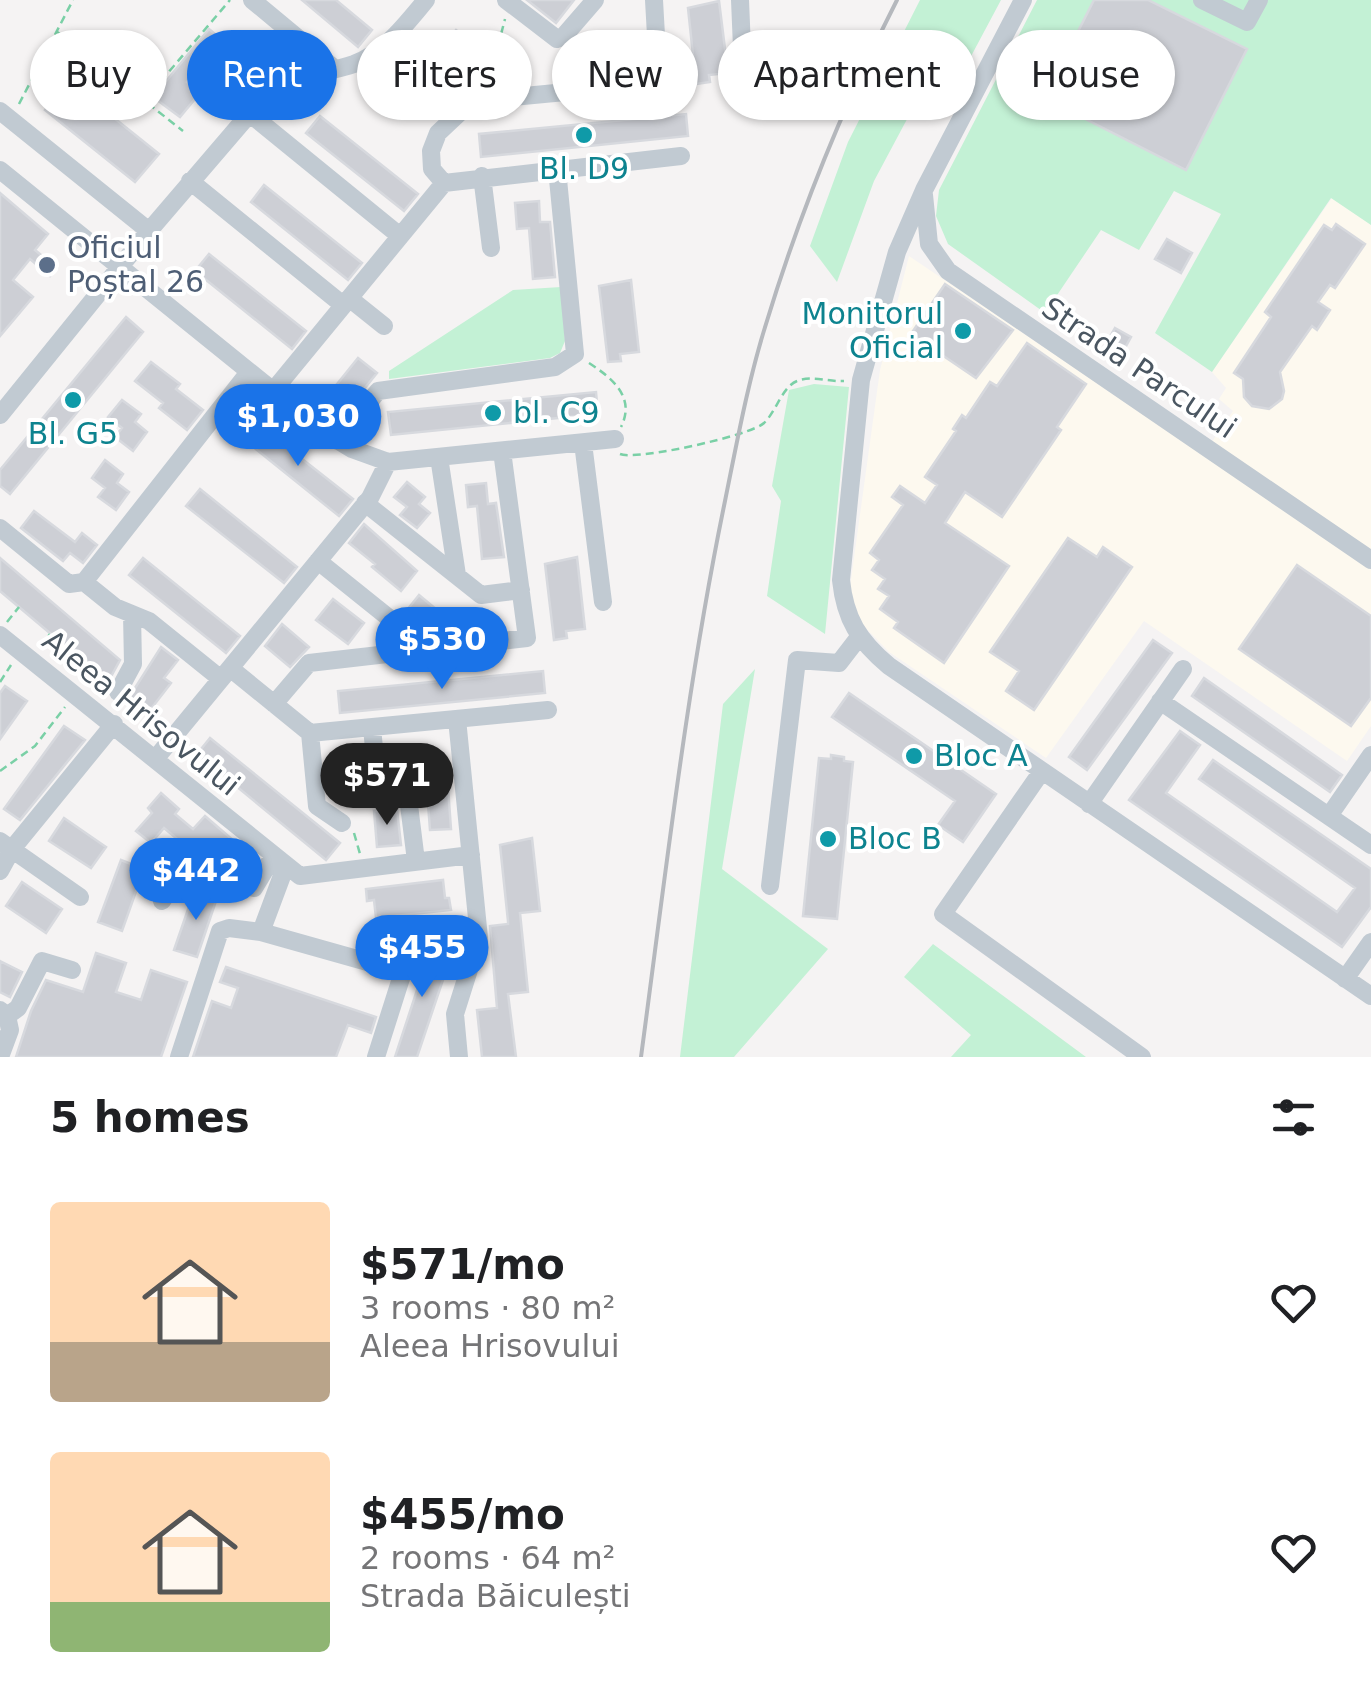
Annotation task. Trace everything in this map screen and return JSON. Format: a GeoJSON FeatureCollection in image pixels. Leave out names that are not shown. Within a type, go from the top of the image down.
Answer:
{"type":"FeatureCollection","features":[{"type":"Feature","properties":{"kind":"street"},"geometry":{"type":"LineString","coordinates":[[252,0],[288,30]]}},
{"type":"Feature","properties":{"kind":"street"},"geometry":{"type":"LineString","coordinates":[[508,1],[552,38],[559,39],[595,0]]}},
{"type":"Feature","properties":{"kind":"street"},"geometry":{"type":"LineString","coordinates":[[532,95],[639,85],[651,79],[658,71],[654,0]]}},
{"type":"Feature","properties":{"kind":"street"},"geometry":{"type":"LineString","coordinates":[[740,0],[741,30]]}},
{"type":"Feature","properties":{"kind":"street"},"geometry":{"type":"LineString","coordinates":[[1022,0],[924,190],[897,252],[861,380],[841,580],[846,612],[858,637],[889,666],[1371,996]]}},
{"type":"Feature","properties":{"kind":"street"},"geometry":{"type":"LineString","coordinates":[[1202,0],[1247,22],[1260,0]]}},
{"type":"Feature","properties":{"kind":"street"},"geometry":{"type":"LineString","coordinates":[[337,68],[376,52],[414,4]]}},
{"type":"Feature","properties":{"kind":"street"},"geometry":{"type":"LineString","coordinates":[[6,115],[148,231]]}},
{"type":"Feature","properties":{"kind":"street"},"geometry":{"type":"LineString","coordinates":[[0,415],[243,120]]}},
{"type":"Feature","properties":{"kind":"street"},"geometry":{"type":"LineString","coordinates":[[258,120],[400,236]]}},
{"type":"Feature","properties":{"kind":"street"},"geometry":{"type":"LineString","coordinates":[[444,182],[432,169],[431,151],[438,134],[450,120]]}},
{"type":"Feature","properties":{"kind":"street"},"geometry":{"type":"LineString","coordinates":[[273,391],[444,182],[681,156]]}},
{"type":"Feature","properties":{"kind":"street"},"geometry":{"type":"LineString","coordinates":[[338,441],[378,391],[556,367],[575,354],[557,169]]}},
{"type":"Feature","properties":{"kind":"street"},"geometry":{"type":"LineString","coordinates":[[0,170],[273,391],[338,441],[362,454],[388,462],[615,440]]}},
{"type":"Feature","properties":{"kind":"street"},"geometry":{"type":"LineString","coordinates":[[482,176],[491,248]]}},
{"type":"Feature","properties":{"kind":"street"},"geometry":{"type":"LineString","coordinates":[[190,181],[346,302],[384,326]]}},
{"type":"Feature","properties":{"kind":"street","name":"Strada Parcului"},"geometry":{"type":"LineString","coordinates":[[924,190],[929,244],[948,272],[1371,560]]}},
{"type":"Feature","properties":{"kind":"street"},"geometry":{"type":"LineString","coordinates":[[0,528],[69,584],[84,582],[249,372]]}},
{"type":"Feature","properties":{"kind":"street"},"geometry":{"type":"LineString","coordinates":[[583,443],[603,602]]}},
{"type":"Feature","properties":{"kind":"street"},"geometry":{"type":"LineString","coordinates":[[274,704],[309,663],[527,638],[502,451]]}},
{"type":"Feature","properties":{"kind":"street"},"geometry":{"type":"LineString","coordinates":[[439,457],[456,575]]}},
{"type":"Feature","properties":{"kind":"street"},"geometry":{"type":"LineString","coordinates":[[156,758],[365,503],[388,462]]}},
{"type":"Feature","properties":{"kind":"street"},"geometry":{"type":"LineString","coordinates":[[365,503],[481,595],[521,590]]}},
{"type":"Feature","properties":{"kind":"street"},"geometry":{"type":"LineString","coordinates":[[318,561],[398,626],[413,651]]}},
{"type":"Feature","properties":{"kind":"street"},"geometry":{"type":"LineString","coordinates":[[84,582],[115,607],[149,621],[274,704],[310,733],[548,710]]}},
{"type":"Feature","properties":{"kind":"street"},"geometry":{"type":"LineString","coordinates":[[118,692],[133,664],[132,614]]}},
{"type":"Feature","properties":{"kind":"street","name":"Aleea Hrisovului"},"geometry":{"type":"LineString","coordinates":[[0,633],[280,860]]}},
{"type":"Feature","properties":{"kind":"street"},"geometry":{"type":"LineString","coordinates":[[770,886],[797,660],[839,662],[858,637]]}},
{"type":"Feature","properties":{"kind":"street"},"geometry":{"type":"LineString","coordinates":[[1089,804],[1183,669]]}},
{"type":"Feature","properties":{"kind":"street"},"geometry":{"type":"LineString","coordinates":[[1160,701],[1371,845]]}},
{"type":"Feature","properties":{"kind":"street"},"geometry":{"type":"LineString","coordinates":[[457,720],[478,938],[454,1014],[459,1057]]}},
{"type":"Feature","properties":{"kind":"street"},"geometry":{"type":"LineString","coordinates":[[0,871],[6,845],[114,724]]}},
{"type":"Feature","properties":{"kind":"street"},"geometry":{"type":"LineString","coordinates":[[372,728],[375,758],[406,781],[416,861]]}},
{"type":"Feature","properties":{"kind":"street"},"geometry":{"type":"LineString","coordinates":[[310,733],[317,806],[342,822]]}},
{"type":"Feature","properties":{"kind":"street"},"geometry":{"type":"LineString","coordinates":[[1330,816],[1371,756]]}},
{"type":"Feature","properties":{"kind":"street"},"geometry":{"type":"LineString","coordinates":[[1042,771],[943,914],[1142,1057]]}},
{"type":"Feature","properties":{"kind":"street"},"geometry":{"type":"LineString","coordinates":[[6,845],[80,897]]}},
{"type":"Feature","properties":{"kind":"street"},"geometry":{"type":"LineString","coordinates":[[280,860],[300,876],[471,855]]}},
{"type":"Feature","properties":{"kind":"street"},"geometry":{"type":"LineString","coordinates":[[162,901],[181,873],[254,888],[280,860]]}},
{"type":"Feature","properties":{"kind":"street"},"geometry":{"type":"LineString","coordinates":[[262,932],[280,860]]}},
{"type":"Feature","properties":{"kind":"street"},"geometry":{"type":"LineString","coordinates":[[179,1057],[220,931],[228,928],[262,932],[402,972],[376,1057]]}},
{"type":"Feature","properties":{"kind":"street"},"geometry":{"type":"LineString","coordinates":[[1345,979],[1371,942]]}},
{"type":"Feature","properties":{"kind":"street"},"geometry":{"type":"LineString","coordinates":[[0,1057],[10,1030],[4,1013],[18,1008],[42,961],[72,970]]}},
{"type":"Feature","properties":{"kind":"path"},"geometry":{"type":"LineString","coordinates":[[57,30],[72,0]]}},
{"type":"Feature","properties":{"kind":"path"},"geometry":{"type":"LineString","coordinates":[[167,74],[230,0]]}},
{"type":"Feature","properties":{"kind":"path"},"geometry":{"type":"LineString","coordinates":[[501,30],[508,1]]}},
{"type":"Feature","properties":{"kind":"path"},"geometry":{"type":"LineString","coordinates":[[6,115],[30,75]]}},
{"type":"Feature","properties":{"kind":"path"},"geometry":{"type":"LineString","coordinates":[[167,119],[183,131]]}},
{"type":"Feature","properties":{"kind":"path"},"geometry":{"type":"LineString","coordinates":[[575,354],[612,377],[619,387],[626,405],[614,452],[627,457],[655,455],[760,427],[782,401],[787,387],[798,380],[861,380]]}},
{"type":"Feature","properties":{"kind":"path"},"geometry":{"type":"LineString","coordinates":[[0,633],[19,607]]}},
{"type":"Feature","properties":{"kind":"path"},"geometry":{"type":"LineString","coordinates":[[0,682],[50,634]]}},
{"type":"Feature","properties":{"kind":"path"},"geometry":{"type":"LineString","coordinates":[[0,771],[35,746],[76,694]]}},
{"type":"Feature","properties":{"kind":"path"},"geometry":{"type":"LineString","coordinates":[[342,822],[356,834],[360,868]]}},
{"type":"Feature","properties":{"kind":"shaded area"},"geometry":{"type":"Polygon","coordinates":[[[1332,198],[1371,225],[1371,726],[1347,761],[1144,621],[1046,758],[889,652],[861,623],[849,594],[880,370],[909,256],[1203,455],[1233,411],[1219,399],[1226,388],[1212,372],[1332,198]]]}},
{"type":"Feature","properties":{"kind":"green space"},"geometry":{"type":"Polygon","coordinates":[[[920,0],[1001,0],[976,47],[976,30],[905,30],[920,0]]]}},
{"type":"Feature","properties":{"kind":"green space"},"geometry":{"type":"Polygon","coordinates":[[[1037,0],[1371,0],[1371,225],[1331,198],[1212,372],[1155,333],[1221,214],[1174,191],[1139,250],[1101,230],[1045,313],[948,244],[936,216],[939,190],[996,79],[996,120],[1175,120],[1175,30],[1022,30],[1037,0]]]}},
{"type":"Feature","properties":{"kind":"green space"},"geometry":{"type":"Polygon","coordinates":[[[859,120],[907,120],[874,181],[837,282],[810,246],[859,120]]]}},
{"type":"Feature","properties":{"kind":"green space"},"geometry":{"type":"Polygon","coordinates":[[[561,287],[565,341],[560,353],[550,358],[389,379],[389,371],[513,290],[561,287]]]}},
{"type":"Feature","properties":{"kind":"green space"},"geometry":{"type":"Polygon","coordinates":[[[814,384],[849,387],[825,634],[767,596],[781,501],[772,486],[789,390],[814,384]]]}},
{"type":"Feature","properties":{"kind":"green space"},"geometry":{"type":"Polygon","coordinates":[[[755,669],[722,869],[828,949],[734,1057],[680,1057],[723,704],[755,669]]]}},
{"type":"Feature","properties":{"kind":"green space"},"geometry":{"type":"Polygon","coordinates":[[[933,944],[1086,1057],[951,1057],[971,1035],[904,977],[933,944]]]}},
{"type":"Feature","properties":{"kind":"building"},"geometry":{"type":"Polygon","coordinates":[[[302,0],[336,0],[372,30],[357,30],[357,46],[302,0]]]}},
{"type":"Feature","properties":{"kind":"building"},"geometry":{"type":"Polygon","coordinates":[[[527,0],[574,0],[556,23],[527,0]]]}},
{"type":"Feature","properties":{"kind":"building"},"geometry":{"type":"Polygon","coordinates":[[[1094,0],[1148,0],[1247,49],[1186,170],[1087,120],[1175,120],[1175,30],[1079,30],[1094,0]]]}},
{"type":"Feature","properties":{"kind":"building"},"geometry":{"type":"Polygon","coordinates":[[[719,1],[723,30],[718,30],[718,74],[709,75],[710,82],[698,84],[698,30],[690,30],[688,8],[719,1]]]}},
{"type":"Feature","properties":{"kind":"building"},"geometry":{"type":"Polygon","coordinates":[[[187,56],[187,109],[180,117],[167,107],[167,80],[187,56]]]}},
{"type":"Feature","properties":{"kind":"building"},"geometry":{"type":"Polygon","coordinates":[[[58,120],[117,120],[159,154],[135,182],[58,120]]]}},
{"type":"Feature","properties":{"kind":"building"},"geometry":{"type":"Polygon","coordinates":[[[317,120],[325,120],[418,194],[404,211],[306,133],[317,120]]]}},
{"type":"Feature","properties":{"kind":"building","name":"Bl. D9"},"geometry":{"type":"Polygon","coordinates":[[[624,120],[687,120],[688,136],[481,157],[479,134],[624,120]]]}},
{"type":"Feature","properties":{"kind":"building"},"geometry":{"type":"Polygon","coordinates":[[[264,185],[362,263],[348,280],[251,202],[264,185]]]}},
{"type":"Feature","properties":{"kind":"building"},"geometry":{"type":"Polygon","coordinates":[[[0,193],[48,234],[35,250],[57,268],[50,276],[30,259],[13,280],[33,297],[0,336],[0,193]]]}},
{"type":"Feature","properties":{"kind":"building"},"geometry":{"type":"Polygon","coordinates":[[[539,201],[540,222],[550,222],[555,277],[533,279],[529,228],[517,229],[515,203],[539,201]]]}},
{"type":"Feature","properties":{"kind":"building"},"geometry":{"type":"Polygon","coordinates":[[[1336,224],[1365,244],[1335,288],[1330,285],[1318,302],[1330,310],[1317,330],[1312,326],[1280,372],[1282,399],[1269,409],[1252,406],[1244,397],[1243,379],[1234,373],[1271,317],[1265,312],[1324,225],[1332,230],[1336,224]]]}},
{"type":"Feature","properties":{"kind":"building"},"geometry":{"type":"Polygon","coordinates":[[[1167,239],[1192,253],[1181,273],[1155,259],[1167,239]]]}},
{"type":"Feature","properties":{"kind":"building"},"geometry":{"type":"Polygon","coordinates":[[[209,254],[306,331],[292,349],[195,271],[209,254]]]}},
{"type":"Feature","properties":{"kind":"building"},"geometry":{"type":"Polygon","coordinates":[[[631,280],[639,352],[620,354],[621,361],[608,362],[599,286],[631,280]]]}},
{"type":"Feature","properties":{"kind":"building","name":"Monitorul Oficial"},"geometry":{"type":"Polygon","coordinates":[[[945,284],[1013,330],[976,378],[911,334],[945,284]]]}},
{"type":"Feature","properties":{"kind":"building","name":"Bl. G5"},"geometry":{"type":"Polygon","coordinates":[[[126,317],[143,332],[10,494],[0,486],[0,470],[126,317]]]}},
{"type":"Feature","properties":{"kind":"building"},"geometry":{"type":"Polygon","coordinates":[[[1115,328],[1131,337],[1120,357],[1104,347],[1115,328]]]}},
{"type":"Feature","properties":{"kind":"building"},"geometry":{"type":"Polygon","coordinates":[[[1027,343],[1086,384],[1057,427],[1061,430],[1002,517],[965,492],[945,523],[1009,566],[944,663],[894,628],[898,622],[880,609],[889,596],[878,589],[885,579],[872,570],[879,560],[870,553],[903,505],[892,497],[900,486],[925,503],[937,485],[925,477],[956,431],[953,429],[962,415],[966,418],[990,382],[997,386],[1027,343]]]}},
{"type":"Feature","properties":{"kind":"building"},"geometry":{"type":"Polygon","coordinates":[[[358,358],[377,373],[352,404],[333,389],[358,358]]]}},
{"type":"Feature","properties":{"kind":"building"},"geometry":{"type":"Polygon","coordinates":[[[151,362],[180,384],[176,389],[203,410],[187,430],[159,408],[163,403],[135,381],[151,362]]]}},
{"type":"Feature","properties":{"kind":"building","name":"bl. C9"},"geometry":{"type":"Polygon","coordinates":[[[596,392],[598,414],[391,435],[388,412],[596,392]]]}},
{"type":"Feature","properties":{"kind":"building"},"geometry":{"type":"Polygon","coordinates":[[[122,400],[141,414],[135,422],[147,432],[133,451],[115,437],[122,428],[108,417],[122,400]]]}},
{"type":"Feature","properties":{"kind":"building"},"geometry":{"type":"Polygon","coordinates":[[[255,422],[353,499],[339,516],[242,438],[255,422]]]}},
{"type":"Feature","properties":{"kind":"building"},"geometry":{"type":"Polygon","coordinates":[[[105,460],[123,474],[117,483],[129,492],[116,510],[98,497],[105,488],[92,478],[105,460]]]}},
{"type":"Feature","properties":{"kind":"building"},"geometry":{"type":"Polygon","coordinates":[[[407,482],[425,497],[419,504],[430,513],[417,528],[400,515],[407,507],[394,497],[407,482]]]}},
{"type":"Feature","properties":{"kind":"building"},"geometry":{"type":"Polygon","coordinates":[[[486,483],[488,504],[496,503],[504,557],[482,559],[477,506],[468,507],[466,485],[486,483]]]}},
{"type":"Feature","properties":{"kind":"building"},"geometry":{"type":"Polygon","coordinates":[[[200,489],[297,567],[284,583],[186,506],[200,489]]]}},
{"type":"Feature","properties":{"kind":"building"},"geometry":{"type":"Polygon","coordinates":[[[34,511],[75,542],[82,533],[97,545],[83,563],[70,553],[63,561],[21,528],[34,511]]]}},
{"type":"Feature","properties":{"kind":"building"},"geometry":{"type":"Polygon","coordinates":[[[364,524],[417,571],[401,591],[349,543],[364,524]]]}},
{"type":"Feature","properties":{"kind":"building"},"geometry":{"type":"Polygon","coordinates":[[[1068,538],[1097,557],[1103,547],[1132,567],[1034,710],[1006,691],[1019,671],[990,652],[1068,538]]]}},
{"type":"Feature","properties":{"kind":"building"},"geometry":{"type":"Polygon","coordinates":[[[577,557],[585,629],[566,631],[567,638],[554,640],[545,564],[577,557]]]}},
{"type":"Feature","properties":{"kind":"building"},"geometry":{"type":"Polygon","coordinates":[[[0,558],[120,660],[108,682],[0,591],[0,558]]]}},
{"type":"Feature","properties":{"kind":"building"},"geometry":{"type":"Polygon","coordinates":[[[143,558],[240,636],[226,653],[129,575],[143,558]]]}},
{"type":"Feature","properties":{"kind":"building"},"geometry":{"type":"Polygon","coordinates":[[[1297,565],[1371,616],[1371,698],[1351,726],[1239,649],[1297,565]]]}},
{"type":"Feature","properties":{"kind":"building"},"geometry":{"type":"Polygon","coordinates":[[[419,595],[437,610],[431,617],[442,626],[434,636],[423,637],[417,632],[414,627],[419,620],[407,610],[419,595]]]}},
{"type":"Feature","properties":{"kind":"building"},"geometry":{"type":"Polygon","coordinates":[[[333,599],[364,623],[348,644],[316,620],[333,599]]]}},
{"type":"Feature","properties":{"kind":"building"},"geometry":{"type":"Polygon","coordinates":[[[282,624],[309,647],[290,667],[265,646],[282,624]]]}},
{"type":"Feature","properties":{"kind":"building"},"geometry":{"type":"Polygon","coordinates":[[[1153,640],[1172,653],[1087,770],[1069,757],[1153,640]]]}},
{"type":"Feature","properties":{"kind":"building"},"geometry":{"type":"Polygon","coordinates":[[[161,647],[178,660],[164,678],[171,683],[147,714],[128,699],[161,647]]]}},
{"type":"Feature","properties":{"kind":"building"},"geometry":{"type":"Polygon","coordinates":[[[543,671],[545,693],[340,713],[338,691],[543,671]]]}},
{"type":"Feature","properties":{"kind":"building"},"geometry":{"type":"Polygon","coordinates":[[[1204,678],[1342,775],[1330,792],[1192,696],[1204,678]]]}},
{"type":"Feature","properties":{"kind":"building"},"geometry":{"type":"Polygon","coordinates":[[[5,686],[27,701],[0,739],[0,693],[5,686]]]}},
{"type":"Feature","properties":{"kind":"building","name":"Bloc A"},"geometry":{"type":"Polygon","coordinates":[[[849,693],[996,794],[963,842],[938,825],[955,801],[832,717],[849,693]]]}},
{"type":"Feature","properties":{"kind":"building"},"geometry":{"type":"Polygon","coordinates":[[[64,726],[85,740],[20,820],[4,809],[64,726]]]}},
{"type":"Feature","properties":{"kind":"building"},"geometry":{"type":"Polygon","coordinates":[[[1180,731],[1200,745],[1166,793],[1337,912],[1355,888],[1199,779],[1213,760],[1371,869],[1371,907],[1342,947],[1129,800],[1180,731]]]}},
{"type":"Feature","properties":{"kind":"building"},"geometry":{"type":"Polygon","coordinates":[[[210,738],[340,843],[326,860],[197,754],[210,738]]]}},
{"type":"Feature","properties":{"kind":"building"},"geometry":{"type":"Polygon","coordinates":[[[434,750],[436,774],[447,773],[451,829],[430,830],[426,777],[418,778],[414,772],[413,751],[434,750]]]}},
{"type":"Feature","properties":{"kind":"building","name":"Bloc B"},"geometry":{"type":"Polygon","coordinates":[[[831,755],[853,762],[837,919],[803,916],[819,758],[831,759],[831,755]]]}},
{"type":"Feature","properties":{"kind":"building"},"geometry":{"type":"Polygon","coordinates":[[[362,757],[367,792],[342,795],[339,759],[362,757]]]}},
{"type":"Feature","properties":{"kind":"building"},"geometry":{"type":"Polygon","coordinates":[[[161,793],[179,809],[175,814],[193,829],[205,816],[255,859],[246,869],[238,862],[235,866],[200,858],[164,828],[151,843],[136,831],[152,813],[148,808],[161,793]]]}},
{"type":"Feature","properties":{"kind":"building"},"geometry":{"type":"Polygon","coordinates":[[[397,809],[401,845],[377,847],[374,811],[397,809]]]}},
{"type":"Feature","properties":{"kind":"building"},"geometry":{"type":"Polygon","coordinates":[[[64,818],[106,847],[91,868],[49,841],[64,818]]]}},
{"type":"Feature","properties":{"kind":"building"},"geometry":{"type":"Polygon","coordinates":[[[532,838],[540,911],[520,913],[528,992],[508,994],[516,1057],[482,1057],[477,1010],[497,1008],[490,926],[508,924],[500,845],[532,838]]]}},
{"type":"Feature","properties":{"kind":"building"},"geometry":{"type":"Polygon","coordinates":[[[121,860],[144,869],[122,931],[98,922],[121,860]]]}},
{"type":"Feature","properties":{"kind":"building"},"geometry":{"type":"Polygon","coordinates":[[[443,880],[451,910],[376,918],[374,900],[367,901],[366,889],[443,880]]]}},
{"type":"Feature","properties":{"kind":"building"},"geometry":{"type":"Polygon","coordinates":[[[22,882],[62,909],[46,933],[6,906],[22,882]]]}},
{"type":"Feature","properties":{"kind":"building"},"geometry":{"type":"Polygon","coordinates":[[[195,889],[218,895],[197,957],[174,950],[195,889]]]}},
{"type":"Feature","properties":{"kind":"building"},"geometry":{"type":"Polygon","coordinates":[[[414,947],[450,959],[417,1057],[395,1057],[422,975],[415,972],[409,961],[414,947]]]}},
{"type":"Feature","properties":{"kind":"building"},"geometry":{"type":"Polygon","coordinates":[[[96,953],[126,963],[116,992],[141,1000],[151,970],[187,982],[161,1057],[16,1057],[46,980],[83,992],[96,953]]]}},
{"type":"Feature","properties":{"kind":"building"},"geometry":{"type":"Polygon","coordinates":[[[0,961],[22,972],[10,997],[0,992],[0,961]]]}},
{"type":"Feature","properties":{"kind":"building"},"geometry":{"type":"Polygon","coordinates":[[[226,967],[376,1017],[371,1033],[348,1025],[336,1057],[193,1057],[212,1001],[231,1008],[238,988],[220,982],[226,967]]]}},
{"type":"Feature","properties":{"kind":"railway"},"geometry":{"type":"LineString","coordinates":[[641,1057],[699,639],[748,389],[808,200],[897,0]]}},
{"type":"Feature","properties":{"kind":"place","name":"Bl. D9"},"geometry":{"type":"Point","coordinates":[584,135]}},
{"type":"Feature","properties":{"kind":"place","name":"Oficiul Poștal 26"},"geometry":{"type":"Point","coordinates":[47,265]}},
{"type":"Feature","properties":{"kind":"place","name":"Monitorul Oficial"},"geometry":{"type":"Point","coordinates":[963,331]}},
{"type":"Feature","properties":{"kind":"place","name":"Bl. G5"},"geometry":{"type":"Point","coordinates":[73,400]}},
{"type":"Feature","properties":{"kind":"place","name":"bl. C9"},"geometry":{"type":"Point","coordinates":[493,413]}},
{"type":"Feature","properties":{"kind":"place","name":"Bloc A"},"geometry":{"type":"Point","coordinates":[914,756]}},
{"type":"Feature","properties":{"kind":"place","name":"Bloc B"},"geometry":{"type":"Point","coordinates":[828,839]}}]}
